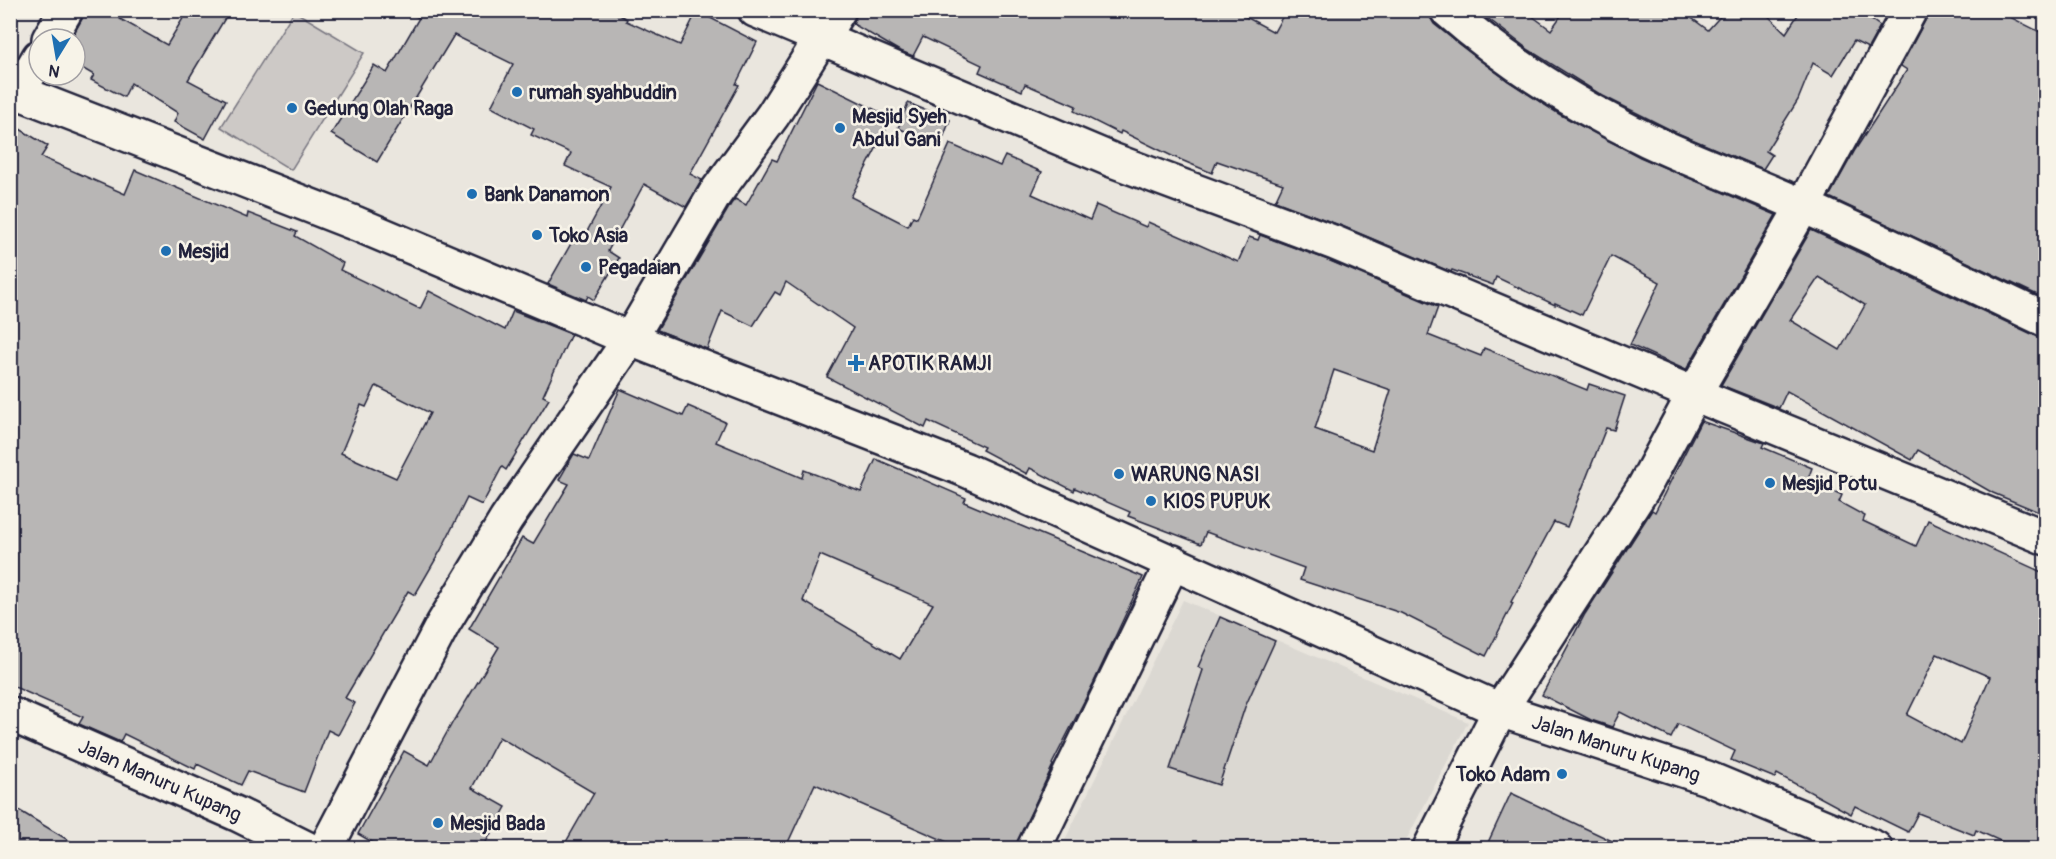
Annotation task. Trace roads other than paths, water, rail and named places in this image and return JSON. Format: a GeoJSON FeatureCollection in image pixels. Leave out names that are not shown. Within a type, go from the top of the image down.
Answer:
{"type":"FeatureCollection","features":[{"type":"Feature","properties":{"kind":"street"},"geometry":{"type":"LineString","coordinates":[[56,27],[66,10]]}},
{"type":"Feature","properties":{"kind":"street"},"geometry":{"type":"LineString","coordinates":[[755,10],[1112,160],[1335,243],[1694,394],[2046,538]]}},
{"type":"Feature","properties":{"kind":"street"},"geometry":{"type":"LineString","coordinates":[[326,849],[443,624],[506,520],[630,339],[715,194],[772,115],[839,10]]}},
{"type":"Feature","properties":{"kind":"street"},"geometry":{"type":"LineString","coordinates":[[1447,10],[1479,39],[1524,72],[1577,104],[1651,142],[1803,206],[2046,320]]}},
{"type":"Feature","properties":{"kind":"street"},"geometry":{"type":"LineString","coordinates":[[1430,849],[1500,710],[1644,487],[1694,394],[1803,206],[1910,10]]}},
{"type":"Feature","properties":{"kind":"street"},"geometry":{"type":"LineString","coordinates":[[14,91],[27,73]]}},
{"type":"Feature","properties":{"kind":"street","name":"Jalan Manuru Kupang"},"geometry":{"type":"LineString","coordinates":[[14,91],[357,224],[630,339],[966,470],[1500,710],[1707,778],[1875,849]]}},
{"type":"Feature","properties":{"kind":"street"},"geometry":{"type":"LineString","coordinates":[[1034,849],[1173,562]]}},
{"type":"Feature","properties":{"kind":"street","name":"Jalan Manuru Kupang"},"geometry":{"type":"LineString","coordinates":[[10,714],[237,814],[306,849]]}},
{"type":"Feature","properties":{"kind":"place","name":"rumah syahbuddin"},"geometry":{"type":"Point","coordinates":[517,92]}},
{"type":"Feature","properties":{"kind":"place","name":"Gedung Olah Raga"},"geometry":{"type":"Point","coordinates":[292,108]}},
{"type":"Feature","properties":{"kind":"place","name":"Mesjid Syeh Abdul Gani"},"geometry":{"type":"Point","coordinates":[840,128]}},
{"type":"Feature","properties":{"kind":"place","name":"Bank Danamon"},"geometry":{"type":"Point","coordinates":[472,194]}},
{"type":"Feature","properties":{"kind":"place","name":"Toko Asia"},"geometry":{"type":"Point","coordinates":[537,235]}},
{"type":"Feature","properties":{"kind":"place","name":"Mesjid"},"geometry":{"type":"Point","coordinates":[166,251]}},
{"type":"Feature","properties":{"kind":"place","name":"Pegadaian"},"geometry":{"type":"Point","coordinates":[586,267]}},
{"type":"Feature","properties":{"kind":"place","name":"APOTIK RAMJI"},"geometry":{"type":"Point","coordinates":[856,363]}},
{"type":"Feature","properties":{"kind":"place","name":"WARUNG NASI"},"geometry":{"type":"Point","coordinates":[1119,474]}},
{"type":"Feature","properties":{"kind":"place","name":"Mesjid Potu"},"geometry":{"type":"Point","coordinates":[1770,483]}},
{"type":"Feature","properties":{"kind":"place","name":"KIOS PUPUK"},"geometry":{"type":"Point","coordinates":[1151,501]}},
{"type":"Feature","properties":{"kind":"place","name":"Toko Adam"},"geometry":{"type":"Point","coordinates":[1562,774]}},
{"type":"Feature","properties":{"kind":"place","name":"Mesjid Bada"},"geometry":{"type":"Point","coordinates":[438,823]}}]}
